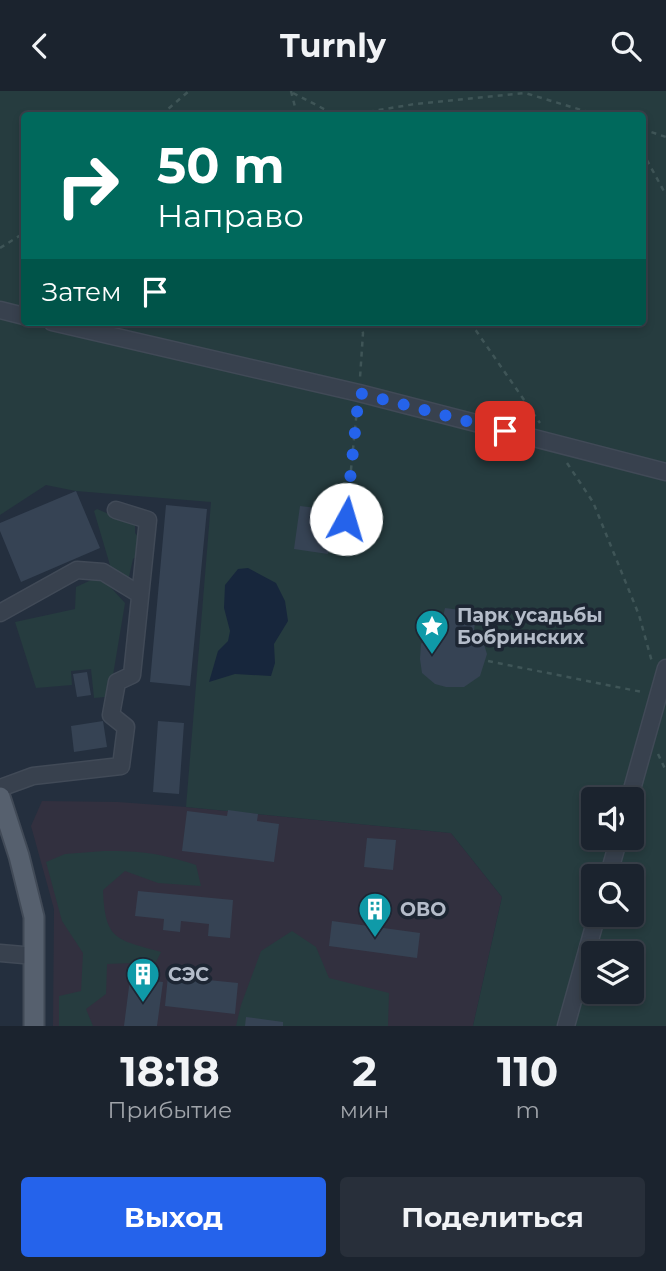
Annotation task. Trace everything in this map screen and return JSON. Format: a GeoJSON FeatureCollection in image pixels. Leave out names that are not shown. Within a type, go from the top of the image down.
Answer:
{"type":"FeatureCollection","features":[{"type":"Feature","properties":{"kind":"main road"},"geometry":{"type":"LineString","coordinates":[[0,797],[29,889],[34,917],[34,1026]]}},
{"type":"Feature","properties":{"kind":"lane"},"geometry":{"type":"LineString","coordinates":[[0,310],[21,315]]}},
{"type":"Feature","properties":{"kind":"lane"},"geometry":{"type":"LineString","coordinates":[[69,326],[359,393],[666,472]]}},
{"type":"Feature","properties":{"kind":"lane"},"geometry":{"type":"LineString","coordinates":[[0,788],[33,776],[121,766],[126,727],[111,715],[117,683],[132,675],[148,520],[116,510]]}},
{"type":"Feature","properties":{"kind":"lane"},"geometry":{"type":"LineString","coordinates":[[0,613],[77,570],[103,572],[139,594]]}},
{"type":"Feature","properties":{"kind":"lane"},"geometry":{"type":"LineString","coordinates":[[633,787],[666,668]]}},
{"type":"Feature","properties":{"kind":"lane"},"geometry":{"type":"LineString","coordinates":[[566,1026],[594,927]]}},
{"type":"Feature","properties":{"kind":"lane"},"geometry":{"type":"LineString","coordinates":[[0,953],[35,956]]}},
{"type":"Feature","properties":{"kind":"path"},"geometry":{"type":"LineString","coordinates":[[164,112],[189,91]]}},
{"type":"Feature","properties":{"kind":"path"},"geometry":{"type":"LineString","coordinates":[[292,92],[296,112]]}},
{"type":"Feature","properties":{"kind":"path"},"geometry":{"type":"LineString","coordinates":[[292,92],[328,112]]}},
{"type":"Feature","properties":{"kind":"path"},"geometry":{"type":"LineString","coordinates":[[367,112],[415,104],[525,93],[588,112]]}},
{"type":"Feature","properties":{"kind":"path"},"geometry":{"type":"LineString","coordinates":[[646,130],[666,137]]}},
{"type":"Feature","properties":{"kind":"path"},"geometry":{"type":"LineString","coordinates":[[646,158],[666,195]]}},
{"type":"Feature","properties":{"kind":"path"},"geometry":{"type":"LineString","coordinates":[[0,248],[21,235]]}},
{"type":"Feature","properties":{"kind":"path"},"geometry":{"type":"LineString","coordinates":[[344,540],[359,393],[363,333],[361,326]]}},
{"type":"Feature","properties":{"kind":"path"},"geometry":{"type":"LineString","coordinates":[[473,326],[593,502],[639,615],[659,695],[488,661]]}},
{"type":"Feature","properties":{"kind":"shaded area"},"geometry":{"type":"Polygon","coordinates":[[[42,801],[118,802],[186,807],[451,833],[502,897],[473,1026],[53,1026],[54,909],[31,826],[42,801]]]}},
{"type":"Feature","properties":{"kind":"green space","name":"Парк усадьбы Бобринских"},"geometry":{"type":"Polygon","coordinates":[[[0,91],[666,91],[666,1026],[473,1026],[502,897],[451,833],[186,807],[211,502],[76,491],[46,485],[0,515],[0,91]]]}},
{"type":"Feature","properties":{"kind":"green space"},"geometry":{"type":"Polygon","coordinates":[[[97,509],[135,525],[135,533],[141,540],[139,554],[133,559],[128,581],[112,572],[94,511],[97,509]]]}},
{"type":"Feature","properties":{"kind":"green space"},"geometry":{"type":"Polygon","coordinates":[[[98,577],[125,603],[110,693],[105,697],[94,698],[91,669],[71,671],[72,685],[36,688],[15,622],[75,609],[76,587],[98,577]]]}},
{"type":"Feature","properties":{"kind":"green space"},"geometry":{"type":"Polygon","coordinates":[[[104,851],[150,853],[196,865],[201,886],[158,883],[125,871],[103,890],[110,929],[123,940],[161,952],[156,962],[107,964],[106,994],[86,1009],[93,1026],[59,1026],[59,996],[81,991],[83,953],[62,921],[46,862],[65,854],[104,851]]]}},
{"type":"Feature","properties":{"kind":"green space"},"geometry":{"type":"Polygon","coordinates":[[[292,931],[316,947],[329,978],[389,993],[388,1026],[236,1026],[261,951],[292,931]]]}},
{"type":"Feature","properties":{"kind":"water"},"geometry":{"type":"Polygon","coordinates":[[[248,568],[276,583],[285,601],[288,621],[274,644],[275,663],[271,676],[235,674],[209,682],[218,651],[228,641],[230,631],[224,608],[225,585],[238,569],[248,568]]]}},
{"type":"Feature","properties":{"kind":"building"},"geometry":{"type":"Polygon","coordinates":[[[76,491],[100,548],[21,582],[0,531],[0,523],[76,491]]]}},
{"type":"Feature","properties":{"kind":"building"},"geometry":{"type":"Polygon","coordinates":[[[166,505],[207,509],[190,686],[150,682],[166,505]]]}},
{"type":"Feature","properties":{"kind":"building"},"geometry":{"type":"Polygon","coordinates":[[[300,506],[334,510],[328,554],[294,549],[300,506]]]}},
{"type":"Feature","properties":{"kind":"building"},"geometry":{"type":"Polygon","coordinates":[[[445,608],[476,612],[474,631],[482,638],[487,654],[480,676],[464,687],[435,684],[422,673],[421,644],[429,632],[441,627],[445,608]]]}},
{"type":"Feature","properties":{"kind":"building"},"geometry":{"type":"Polygon","coordinates":[[[87,672],[91,695],[77,697],[73,674],[87,672]]]}},
{"type":"Feature","properties":{"kind":"building"},"geometry":{"type":"Polygon","coordinates":[[[103,721],[107,747],[74,752],[71,726],[103,721]]]}},
{"type":"Feature","properties":{"kind":"building"},"geometry":{"type":"Polygon","coordinates":[[[158,721],[184,723],[179,794],[153,792],[158,721]]]}},
{"type":"Feature","properties":{"kind":"building"},"geometry":{"type":"Polygon","coordinates":[[[228,810],[258,814],[257,821],[279,824],[274,862],[182,851],[187,811],[227,816],[228,810]]]}},
{"type":"Feature","properties":{"kind":"building"},"geometry":{"type":"Polygon","coordinates":[[[367,838],[396,840],[393,870],[364,867],[367,838]]]}},
{"type":"Feature","properties":{"kind":"building"},"geometry":{"type":"Polygon","coordinates":[[[138,891],[233,900],[230,938],[208,936],[209,924],[181,921],[180,932],[163,930],[164,919],[135,916],[138,891]]]}},
{"type":"Feature","properties":{"kind":"building","name":"ОВО"},"geometry":{"type":"Polygon","coordinates":[[[332,921],[420,933],[417,958],[329,946],[332,921]]]}},
{"type":"Feature","properties":{"kind":"building"},"geometry":{"type":"Polygon","coordinates":[[[168,976],[238,983],[235,1014],[165,1006],[168,976]]]}},
{"type":"Feature","properties":{"kind":"building","name":"СЭС"},"geometry":{"type":"Polygon","coordinates":[[[130,979],[163,982],[157,1026],[124,1026],[130,979]]]}},
{"type":"Feature","properties":{"kind":"building"},"geometry":{"type":"Polygon","coordinates":[[[246,1017],[283,1022],[283,1026],[245,1026],[246,1017]]]}},
{"type":"Feature","properties":{"kind":"place","name":"Парк усадьбы Бобринских"},"geometry":{"type":"Point","coordinates":[432,656]}},
{"type":"Feature","properties":{"kind":"place","name":"ОВО"},"geometry":{"type":"Point","coordinates":[375,939]}},
{"type":"Feature","properties":{"kind":"place","name":"СЭС"},"geometry":{"type":"Point","coordinates":[143,1004]}},
{"type":"Feature","properties":{"kind":"route"},"geometry":{"type":"LineString","coordinates":[[346,519],[359,393],[505,431]]}}]}
